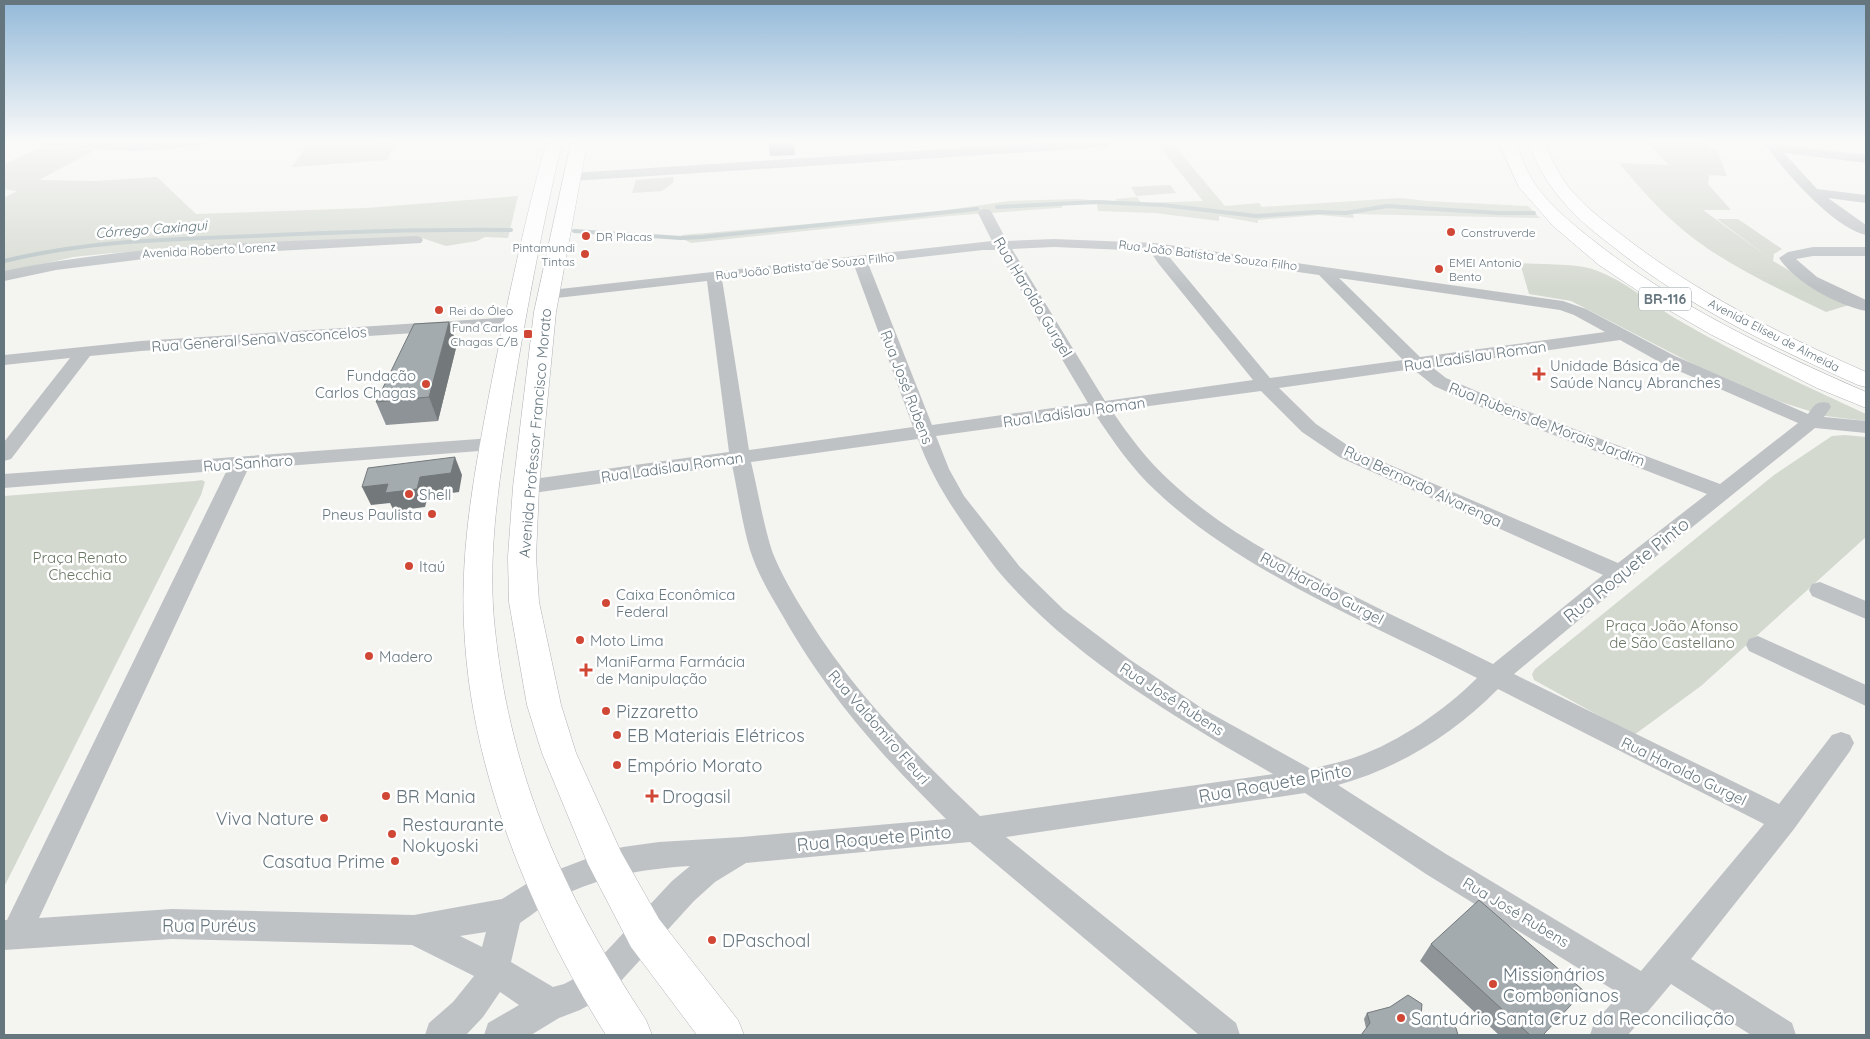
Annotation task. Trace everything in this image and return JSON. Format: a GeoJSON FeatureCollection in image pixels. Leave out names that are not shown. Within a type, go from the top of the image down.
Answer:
{"type":"FeatureCollection","features":[{"type":"Feature","properties":{"kind":"main road","name":"Avenida Professor Francisco Morato"},"geometry":{"type":"LineString","coordinates":[[542,191],[514,322],[481,518],[478,570],[479,627],[485,684],[496,734],[514,797],[546,888],[598,983],[631,1035]]}},
{"type":"Feature","properties":{"kind":"main road","name":"Avenida Professor Francisco Morato"},"geometry":{"type":"LineString","coordinates":[[568,191],[548,294],[526,487],[522,557],[524,602],[534,660],[544,705],[559,753],[608,864],[645,933],[723,1035]]}},
{"type":"Feature","properties":{"kind":"main road","name":"Avenida Eliseu de Almeida"},"geometry":{"type":"LineString","coordinates":[[1533,191],[1577,237],[1610,264],[1662,297],[1724,333],[1785,365],[1866,401]]}},
{"type":"Feature","properties":{"kind":"main road","name":"Avenida Eliseu de Almeida"},"geometry":{"type":"LineString","coordinates":[[1563,191],[1575,205],[1623,246],[1659,272],[1712,304],[1866,380]]}},
{"type":"Feature","properties":{"kind":"street"},"geometry":{"type":"LineString","coordinates":[[1811,192],[1866,199]]}},
{"type":"Feature","properties":{"kind":"street"},"geometry":{"type":"LineString","coordinates":[[1811,192],[1838,213],[1866,231]]}},
{"type":"Feature","properties":{"kind":"street","name":"Rua Haroldo Gurgel"},"geometry":{"type":"LineString","coordinates":[[985,214],[1000,245],[1100,409],[1149,472],[1187,508],[1221,532],[1298,576],[1494,677],[1784,820]]}},
{"type":"Feature","properties":{"kind":"street","name":"Avenida Roberto Lorenz"},"geometry":{"type":"LineString","coordinates":[[4,276],[56,265],[135,254],[416,240]]}},
{"type":"Feature","properties":{"kind":"street","name":"Rua João Batista de Souza Filho"},"geometry":{"type":"LineString","coordinates":[[548,294],[1000,245],[1088,243],[1155,247],[1563,306],[1580,312],[1669,360],[1816,414]]}},
{"type":"Feature","properties":{"kind":"street","name":"Rua Bernardo Alvarenga"},"geometry":{"type":"LineString","coordinates":[[1155,247],[1163,260],[1266,385],[1309,428],[1346,452],[1388,472],[1620,573]]}},
{"type":"Feature","properties":{"kind":"street"},"geometry":{"type":"LineString","coordinates":[[1866,251],[1794,254],[1787,258],[1796,268],[1818,282],[1866,306]]}},
{"type":"Feature","properties":{"kind":"street","name":"Rua José Rubens"},"geometry":{"type":"LineString","coordinates":[[859,259],[939,468],[956,499],[1012,573],[1032,594],[1056,616],[1120,666],[1194,716],[1309,781],[1436,864],[1645,991]]}},
{"type":"Feature","properties":{"kind":"street","name":"Rua Rubens de Morais Jardim"},"geometry":{"type":"LineString","coordinates":[[1322,270],[1417,364],[1440,382],[1456,390],[1722,492]]}},
{"type":"Feature","properties":{"kind":"street","name":"Rua Valdomiro Fleuri"},"geometry":{"type":"LineString","coordinates":[[714,276],[741,458],[761,550],[774,582],[829,671],[858,708],[909,765],[976,829],[1224,1035]]}},
{"type":"Feature","properties":{"kind":"street","name":"Rua General Sena Vasconcelos"},"geometry":{"type":"LineString","coordinates":[[4,360],[85,351],[514,322]]}},
{"type":"Feature","properties":{"kind":"street","name":"Rua Ladislau Roman"},"geometry":{"type":"LineString","coordinates":[[526,487],[1100,409],[1620,335]]}},
{"type":"Feature","properties":{"kind":"street"},"geometry":{"type":"LineString","coordinates":[[4,455],[85,351]]}},
{"type":"Feature","properties":{"kind":"street"},"geometry":{"type":"LineString","coordinates":[[1816,414],[1866,427]]}},
{"type":"Feature","properties":{"kind":"street","name":"Rua Roquete Pinto"},"geometry":{"type":"LineString","coordinates":[[546,888],[608,864],[658,855],[742,850],[976,829],[1309,781],[1362,767],[1418,739],[1466,705],[1494,677],[1816,414]]}},
{"type":"Feature","properties":{"kind":"street","name":"Rua Sanharo"},"geometry":{"type":"LineString","coordinates":[[4,481],[492,444]]}},
{"type":"Feature","properties":{"kind":"street"},"geometry":{"type":"LineString","coordinates":[[10,935],[241,463]]}},
{"type":"Feature","properties":{"kind":"street"},"geometry":{"type":"LineString","coordinates":[[1820,590],[1866,610]]}},
{"type":"Feature","properties":{"kind":"street"},"geometry":{"type":"LineString","coordinates":[[1758,645],[1866,696]]}},
{"type":"Feature","properties":{"kind":"street"},"geometry":{"type":"LineString","coordinates":[[1606,1035],[1645,991],[1784,820],[1841,742]]}},
{"type":"Feature","properties":{"kind":"street","name":"Rua Roquete Pinto"},"geometry":{"type":"LineString","coordinates":[[598,983],[667,907],[705,872],[742,850]]}},
{"type":"Feature","properties":{"kind":"street","name":"Rua Puréus"},"geometry":{"type":"LineString","coordinates":[[10,935],[172,924],[414,930],[508,913],[546,888]]}},
{"type":"Feature","properties":{"kind":"street"},"geometry":{"type":"LineString","coordinates":[[441,1035],[457,1022],[478,998],[494,969],[508,913]]}},
{"type":"Feature","properties":{"kind":"street","name":"Rua Puréus"},"geometry":{"type":"LineString","coordinates":[[414,930],[494,969],[532,994],[552,1003]]}},
{"type":"Feature","properties":{"kind":"street"},"geometry":{"type":"LineString","coordinates":[[1668,963],[1780,1035]]}},
{"type":"Feature","properties":{"kind":"street"},"geometry":{"type":"LineString","coordinates":[[500,1035],[552,1003],[568,999],[598,983]]}},
{"type":"Feature","properties":{"kind":"green space"},"geometry":{"type":"Polygon","coordinates":[[[16,191],[172,191],[196,214],[366,208],[518,196],[508,238],[485,237],[477,241],[446,246],[422,238],[112,253],[73,257],[4,273],[4,198],[16,191]]]}},
{"type":"Feature","properties":{"kind":"green space"},"geometry":{"type":"Polygon","coordinates":[[[632,191],[655,191],[632,193],[632,191]]]}},
{"type":"Feature","properties":{"kind":"green space"},"geometry":{"type":"Polygon","coordinates":[[[1133,191],[1176,193],[1136,196],[1133,191]]]}},
{"type":"Feature","properties":{"kind":"green space"},"geometry":{"type":"Polygon","coordinates":[[[1195,191],[1213,191],[1225,206],[1259,203],[1262,207],[1400,198],[1528,206],[1540,218],[1353,214],[1354,218],[1319,215],[1258,220],[1258,223],[1219,216],[1219,221],[1155,213],[1098,211],[1097,204],[1061,203],[1062,208],[949,216],[691,243],[681,238],[682,235],[914,215],[1009,201],[1076,199],[1117,202],[1116,199],[1137,197],[1141,203],[1203,201],[1195,191]]]}},
{"type":"Feature","properties":{"kind":"green space"},"geometry":{"type":"Polygon","coordinates":[[[1644,191],[1715,191],[1731,210],[1703,210],[1772,260],[1717,219],[1738,219],[1782,249],[1774,254],[1773,261],[1849,305],[1826,312],[1771,285],[1699,243],[1644,191]]]}},
{"type":"Feature","properties":{"kind":"green space"},"geometry":{"type":"Polygon","coordinates":[[[1520,263],[1578,266],[1595,270],[1617,280],[1670,315],[1726,346],[1866,414],[1866,421],[1825,416],[1781,402],[1697,366],[1571,301],[1529,294],[1520,263]]]}},
{"type":"Feature","properties":{"kind":"green space","name":"Praça João Afonso de São Castellano"},"geometry":{"type":"Polygon","coordinates":[[[1832,436],[1866,437],[1866,537],[1701,686],[1634,735],[1534,680],[1532,674],[1535,669],[1774,475],[1832,436]]]}},
{"type":"Feature","properties":{"kind":"green space","name":"Praça Renato Checchia"},"geometry":{"type":"Polygon","coordinates":[[[202,480],[205,482],[201,495],[4,887],[4,496],[202,480]]]}},
{"type":"Feature","properties":{"kind":"building"},"geometry":{"type":"Polygon","coordinates":[[[449,322],[429,397],[376,402],[414,324],[449,322]]]}},
{"type":"Feature","properties":{"kind":"building"},"geometry":{"type":"Polygon","coordinates":[[[455,457],[451,473],[420,477],[417,489],[385,493],[388,484],[362,487],[368,468],[455,457]]]}},
{"type":"Feature","properties":{"kind":"building","name":"Missionários Combonianos"},"geometry":{"type":"Polygon","coordinates":[[[1479,900],[1584,991],[1543,1035],[1530,1035],[1431,944],[1479,900]]]}},
{"type":"Feature","properties":{"kind":"building","name":"Santuário Santa Cruz da Reconciliação"},"geometry":{"type":"Polygon","coordinates":[[[1408,995],[1422,1004],[1421,1015],[1432,1014],[1438,1025],[1444,1020],[1456,1028],[1458,1035],[1361,1035],[1370,1023],[1367,1013],[1390,1007],[1408,995]]]}},
{"type":"Feature","properties":{"kind":"waterway","name":"Córrego Caxingui"},"geometry":{"type":"LineString","coordinates":[[997,207],[1097,202],[1163,205],[1256,216],[1317,212],[1346,213],[1387,206],[1499,213],[1534,213]]}},
{"type":"Feature","properties":{"kind":"waterway","name":"Córrego Caxingui"},"geometry":{"type":"LineString","coordinates":[[574,231],[681,238],[702,237],[977,209]]}},
{"type":"Feature","properties":{"kind":"waterway","name":"Córrego Caxingui"},"geometry":{"type":"LineString","coordinates":[[4,261],[66,249],[159,240],[382,231],[511,230]]}},
{"type":"Feature","properties":{"kind":"place","name":"Construverde"},"geometry":{"type":"Point","coordinates":[1451,232]}},
{"type":"Feature","properties":{"kind":"place","name":"DR Placas"},"geometry":{"type":"Point","coordinates":[586,236]}},
{"type":"Feature","properties":{"kind":"place","name":"Pintamundi Tintas"},"geometry":{"type":"Point","coordinates":[585,254]}},
{"type":"Feature","properties":{"kind":"place","name":"EMEI Antonio Bento"},"geometry":{"type":"Point","coordinates":[1439,269]}},
{"type":"Feature","properties":{"kind":"place","name":"Rei do Óleo"},"geometry":{"type":"Point","coordinates":[439,310]}},
{"type":"Feature","properties":{"kind":"place","name":"Fund Carlos Chagas C/B"},"geometry":{"type":"Point","coordinates":[528,334]}},
{"type":"Feature","properties":{"kind":"place","name":"Unidade Básica de Saúde Nancy Abranches"},"geometry":{"type":"Point","coordinates":[1539,374]}},
{"type":"Feature","properties":{"kind":"place","name":"Fundação Carlos Chagas"},"geometry":{"type":"Point","coordinates":[426,384]}},
{"type":"Feature","properties":{"kind":"place","name":"Shell"},"geometry":{"type":"Point","coordinates":[409,494]}},
{"type":"Feature","properties":{"kind":"place","name":"Pneus Paulista"},"geometry":{"type":"Point","coordinates":[432,514]}},
{"type":"Feature","properties":{"kind":"place","name":"Itaú"},"geometry":{"type":"Point","coordinates":[409,566]}},
{"type":"Feature","properties":{"kind":"place","name":"Caixa Econômica Federal"},"geometry":{"type":"Point","coordinates":[606,603]}},
{"type":"Feature","properties":{"kind":"place","name":"Moto Lima"},"geometry":{"type":"Point","coordinates":[580,640]}},
{"type":"Feature","properties":{"kind":"place","name":"Madero"},"geometry":{"type":"Point","coordinates":[369,656]}},
{"type":"Feature","properties":{"kind":"place","name":"ManiFarma Farmácia de Manipulação"},"geometry":{"type":"Point","coordinates":[586,670]}},
{"type":"Feature","properties":{"kind":"place","name":"Pizzaretto"},"geometry":{"type":"Point","coordinates":[606,711]}},
{"type":"Feature","properties":{"kind":"place","name":"EB Materiais Elétricos"},"geometry":{"type":"Point","coordinates":[617,735]}},
{"type":"Feature","properties":{"kind":"place","name":"Empório Morato"},"geometry":{"type":"Point","coordinates":[617,765]}},
{"type":"Feature","properties":{"kind":"place","name":"BR Mania"},"geometry":{"type":"Point","coordinates":[386,796]}},
{"type":"Feature","properties":{"kind":"place","name":"Drogasil"},"geometry":{"type":"Point","coordinates":[652,796]}},
{"type":"Feature","properties":{"kind":"place","name":"Viva Nature"},"geometry":{"type":"Point","coordinates":[324,818]}},
{"type":"Feature","properties":{"kind":"place","name":"Restaurante Nokyoski"},"geometry":{"type":"Point","coordinates":[392,834]}},
{"type":"Feature","properties":{"kind":"place","name":"Casatua Prime"},"geometry":{"type":"Point","coordinates":[395,861]}},
{"type":"Feature","properties":{"kind":"place","name":"DPaschoal"},"geometry":{"type":"Point","coordinates":[712,940]}},
{"type":"Feature","properties":{"kind":"place","name":"Missionários Combonianos"},"geometry":{"type":"Point","coordinates":[1493,984]}},
{"type":"Feature","properties":{"kind":"place","name":"Santuário Santa Cruz da Reconciliação"},"geometry":{"type":"Point","coordinates":[1401,1018]}}]}
